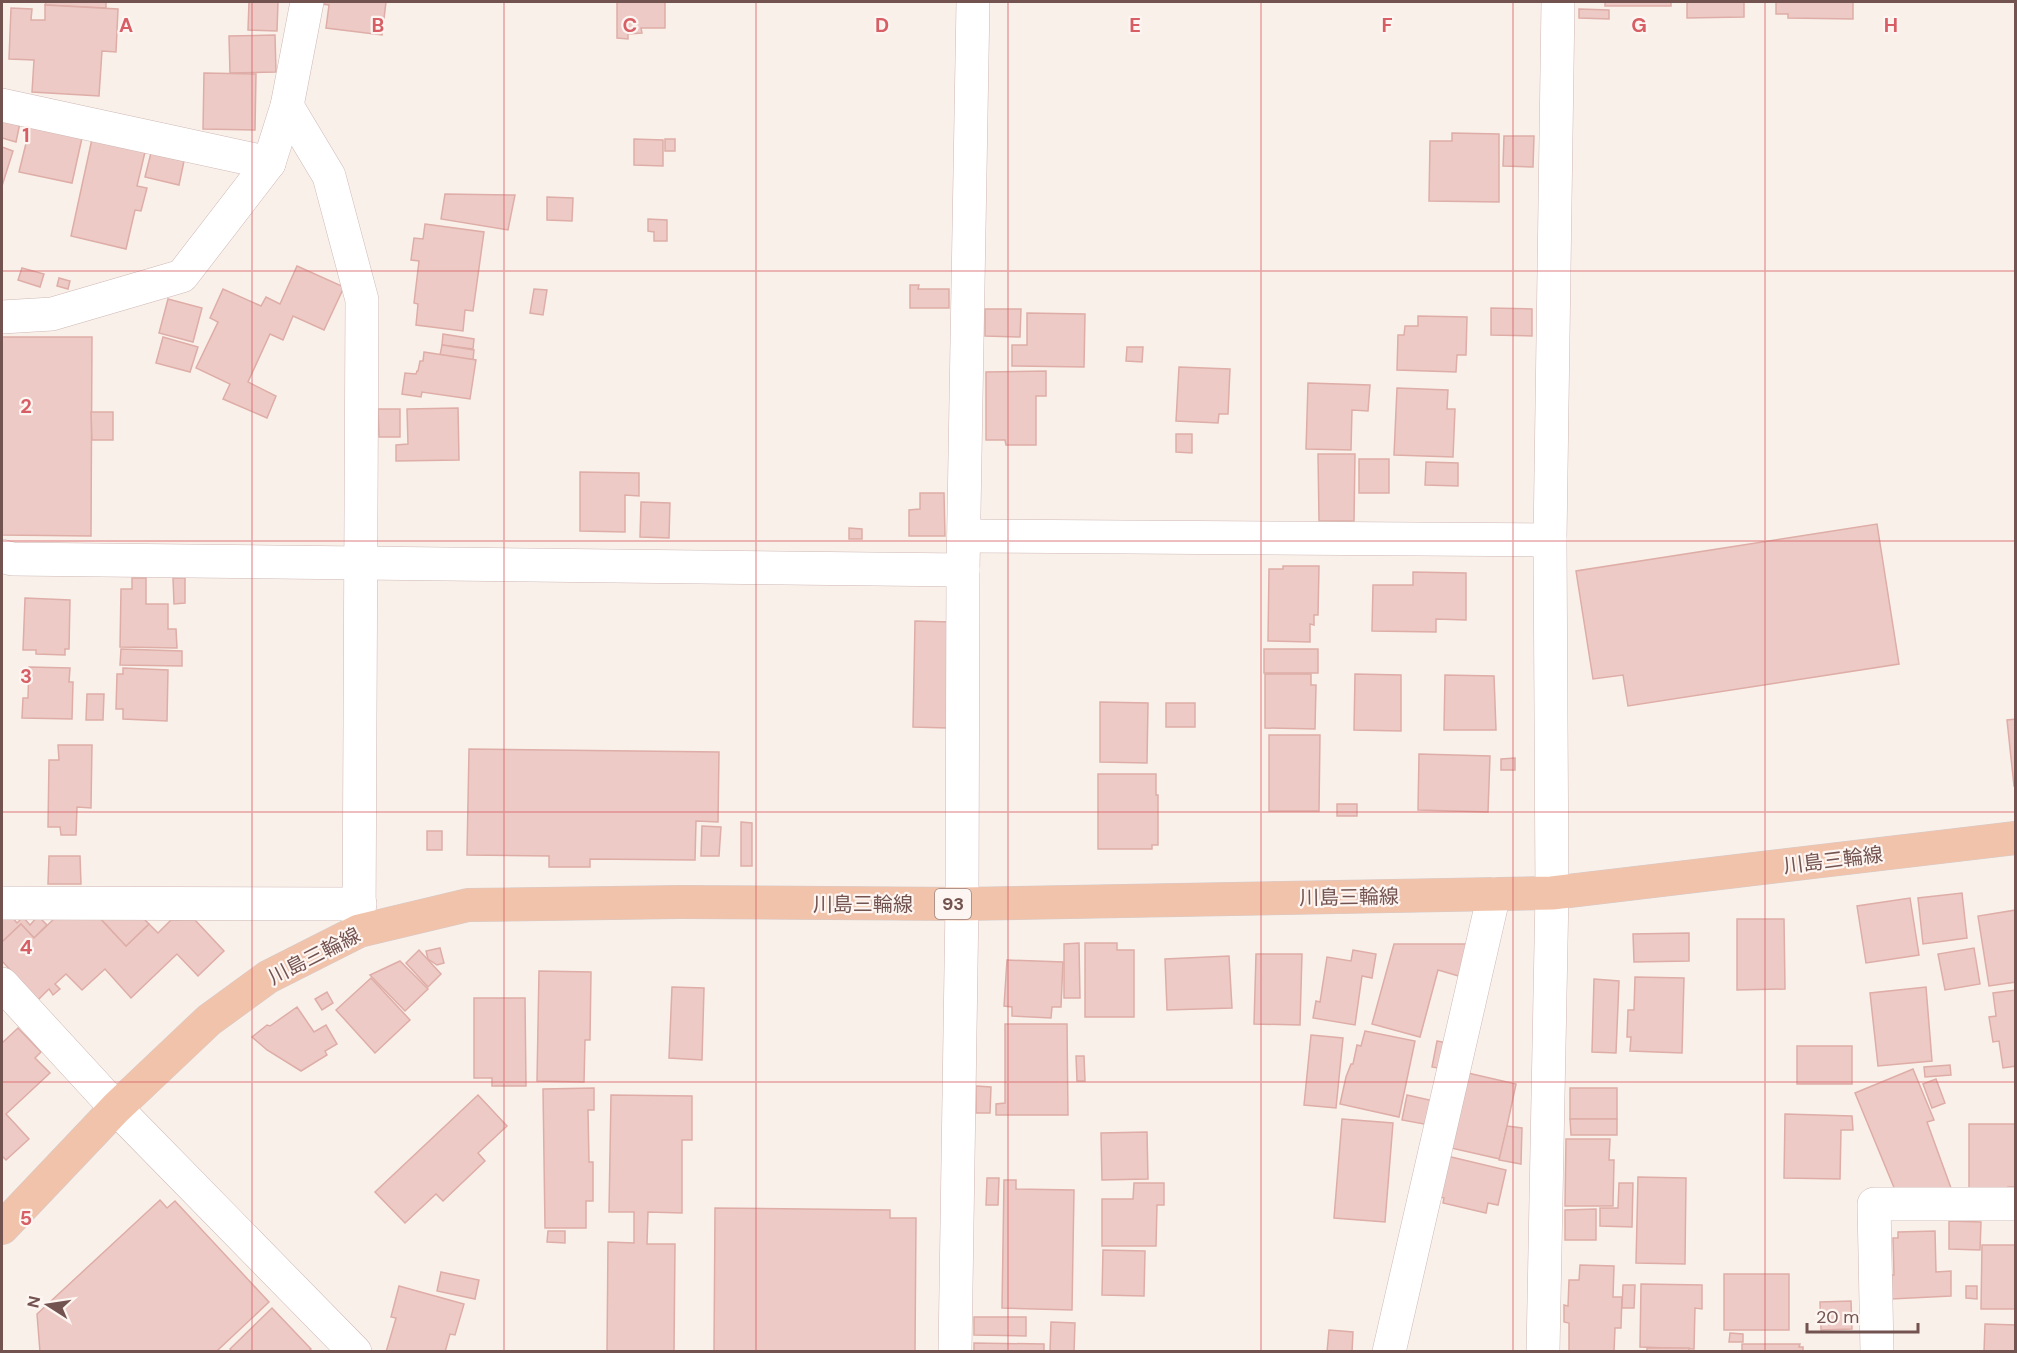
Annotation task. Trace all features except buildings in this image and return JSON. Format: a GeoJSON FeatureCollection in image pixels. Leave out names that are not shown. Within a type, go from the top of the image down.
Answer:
{"type":"FeatureCollection","features":[{"type":"Feature","properties":{"kind":"main road","name":"川島三輪線"},"geometry":{"type":"LineString","coordinates":[[2,1228],[116,1108],[209,1020],[268,977],[360,918],[468,905],[681,902],[962,904],[1552,893],[2016,838]]}},
{"type":"Feature","properties":{"kind":"street"},"geometry":{"type":"LineString","coordinates":[[2,317],[52,314],[182,276],[269,163],[287,106],[307,2]]}},
{"type":"Feature","properties":{"kind":"street"},"geometry":{"type":"LineString","coordinates":[[955,1352],[962,904],[963,570],[973,2]]}},
{"type":"Feature","properties":{"kind":"street"},"geometry":{"type":"LineString","coordinates":[[1543,1352],[1552,893],[1550,540],[1558,2]]}},
{"type":"Feature","properties":{"kind":"street"},"geometry":{"type":"LineString","coordinates":[[2,105],[269,163]]}},
{"type":"Feature","properties":{"kind":"street"},"geometry":{"type":"LineString","coordinates":[[2,903],[360,918],[362,300],[329,176],[287,106]]}},
{"type":"Feature","properties":{"kind":"street"},"geometry":{"type":"LineString","coordinates":[[964,536],[1550,540]]}},
{"type":"Feature","properties":{"kind":"street"},"geometry":{"type":"LineString","coordinates":[[2,556],[12,558],[963,570]]}},
{"type":"Feature","properties":{"kind":"street"},"geometry":{"type":"LineString","coordinates":[[1389,1352],[1494,894]]}},
{"type":"Feature","properties":{"kind":"street"},"geometry":{"type":"LineString","coordinates":[[2,984],[116,1108],[355,1352]]}},
{"type":"Feature","properties":{"kind":"street"},"geometry":{"type":"LineString","coordinates":[[1877,1352],[1874,1204],[2016,1204]]}}]}
